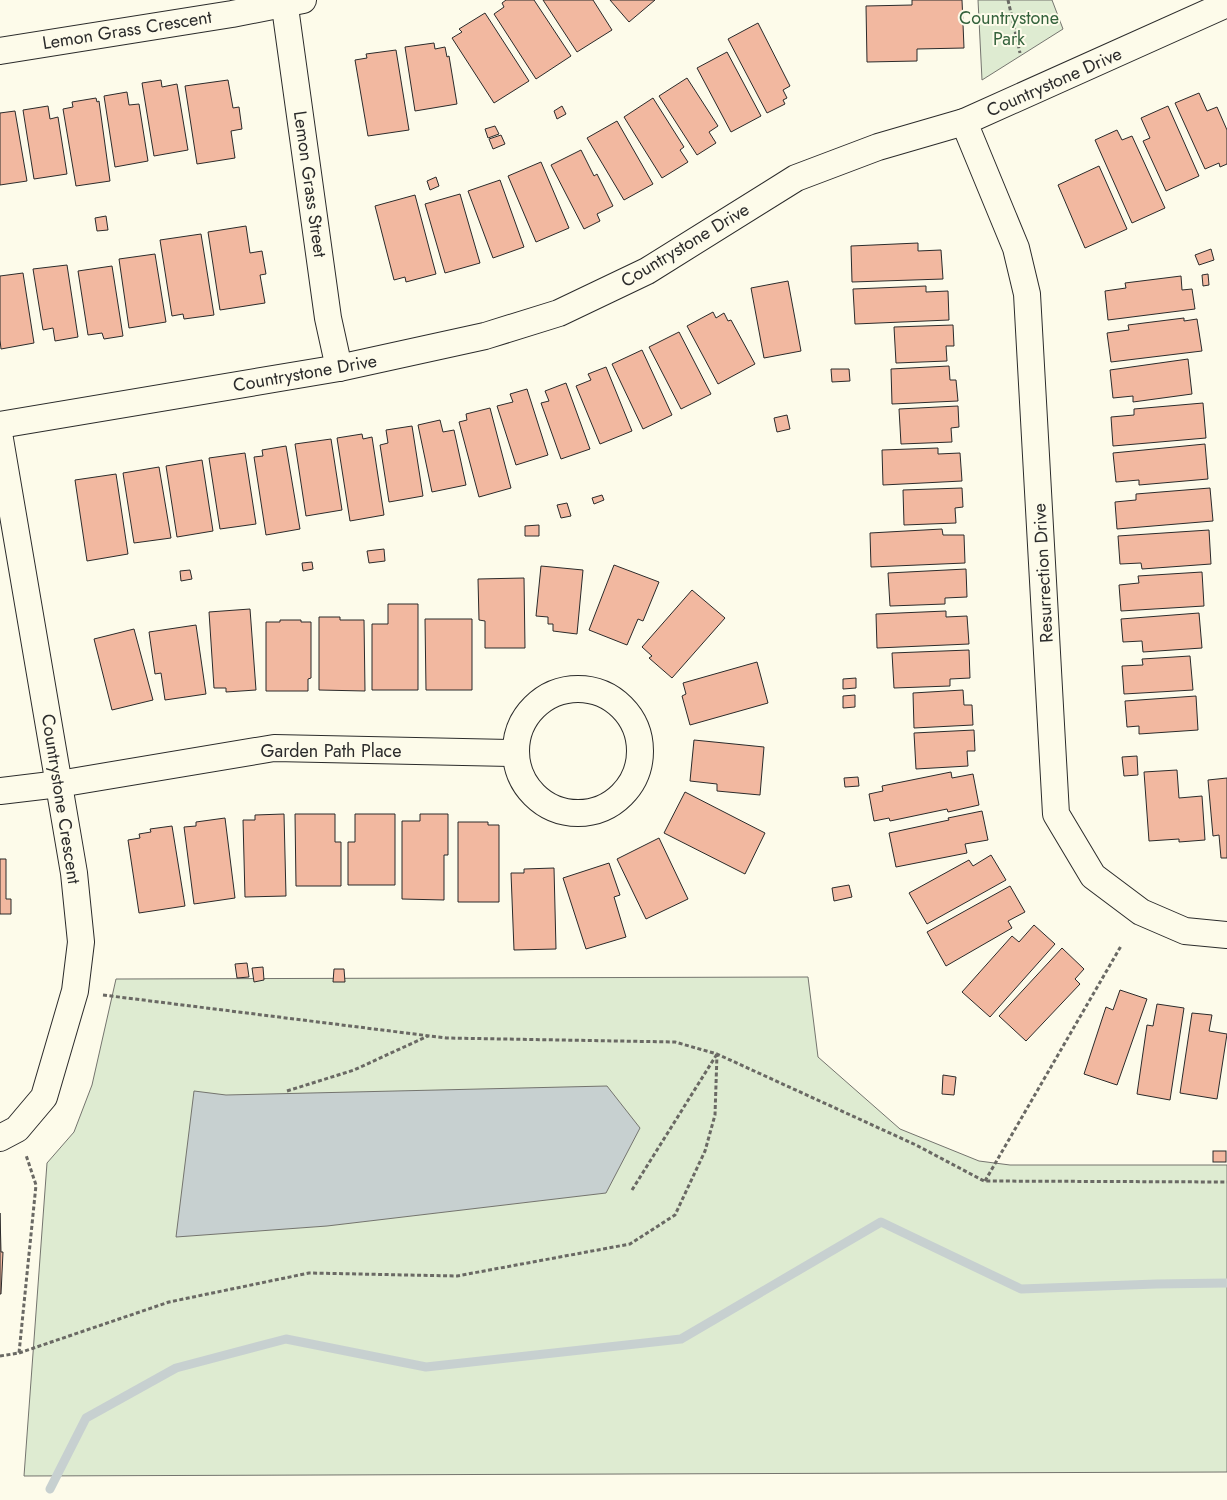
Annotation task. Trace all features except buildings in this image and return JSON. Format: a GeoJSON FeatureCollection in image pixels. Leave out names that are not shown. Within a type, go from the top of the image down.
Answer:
{"type":"FeatureCollection","features":[{"type":"Feature","properties":{"kind":"street","name":"Lemon Grass Crescent"},"geometry":{"type":"LineString","coordinates":[[0,51],[291,2]]}},
{"type":"Feature","properties":{"kind":"street","name":"Lemon Grass Street"},"geometry":{"type":"LineString","coordinates":[[291,2],[328,318],[339,368]]}},
{"type":"Feature","properties":{"kind":"street","name":"Countrystone Drive"},"geometry":{"type":"LineString","coordinates":[[0,425],[339,368],[485,336],[559,313],[647,271],[796,178],[878,148],[964,122],[1227,4]]}},
{"type":"Feature","properties":{"kind":"street","name":"Resurrection Drive"},"geometry":{"type":"LineString","coordinates":[[964,122],[1016,248],[1027,294],[1056,814],[1093,876],[1141,912],[1185,931],[1227,935]]}},
{"type":"Feature","properties":{"kind":"street","name":"Countrystone Crescent"},"geometry":{"type":"LineString","coordinates":[[0,439],[74,873],[81,942],[75,991],[44,1096],[17,1129],[0,1138]]}},
{"type":"Feature","properties":{"kind":"street"},"geometry":{"type":"LineString","coordinates":[[572,688],[587,689],[609,696],[626,710],[637,729],[640,743],[640,761],[630,785],[615,801],[596,811],[576,813],[555,809],[531,793],[519,773],[515,753],[520,726],[531,709],[545,697],[572,688]]}},
{"type":"Feature","properties":{"kind":"street","name":"Garden Path Place"},"geometry":{"type":"LineString","coordinates":[[0,791],[59,784],[274,748],[515,753]]}},
{"type":"Feature","properties":{"kind":"path"},"geometry":{"type":"LineString","coordinates":[[1008,0],[1020,53]]}},
{"type":"Feature","properties":{"kind":"path"},"geometry":{"type":"LineString","coordinates":[[984,1181],[1121,946]]}},
{"type":"Feature","properties":{"kind":"path"},"geometry":{"type":"LineString","coordinates":[[75,991],[446,1038],[675,1042],[717,1054],[916,1146],[984,1181],[1227,1182]]}},
{"type":"Feature","properties":{"kind":"path"},"geometry":{"type":"LineString","coordinates":[[287,1091],[354,1070],[429,1036]]}},
{"type":"Feature","properties":{"kind":"path"},"geometry":{"type":"LineString","coordinates":[[632,1190],[717,1054]]}},
{"type":"Feature","properties":{"kind":"path"},"geometry":{"type":"LineString","coordinates":[[0,1356],[19,1352],[170,1302],[309,1273],[457,1276],[630,1244],[675,1215],[705,1152],[715,1115],[717,1054]]}},
{"type":"Feature","properties":{"kind":"path"},"geometry":{"type":"LineString","coordinates":[[19,1352],[36,1185],[30,1165]]}},
{"type":"Feature","properties":{"kind":"green space","name":"Countrystone Park"},"geometry":{"type":"Polygon","coordinates":[[[978,0],[1052,0],[1063,29],[982,80],[978,0]]]}},
{"type":"Feature","properties":{"kind":"green space"},"geometry":{"type":"Polygon","coordinates":[[[808,977],[818,1057],[900,1129],[979,1161],[1010,1165],[1227,1165],[1227,1472],[24,1476],[47,1163],[74,1132],[92,1085],[116,979],[808,977]]]}},
{"type":"Feature","properties":{"kind":"shaded area"},"geometry":{"type":"Polygon","coordinates":[[[607,1086],[640,1128],[606,1193],[327,1226],[176,1237],[194,1091],[226,1095],[607,1086]]]}},
{"type":"Feature","properties":{"kind":"waterway"},"geometry":{"type":"LineString","coordinates":[[50,1489],[86,1418],[176,1368],[286,1339],[426,1367],[681,1339],[881,1222],[1021,1289],[1227,1283]]}}]}
